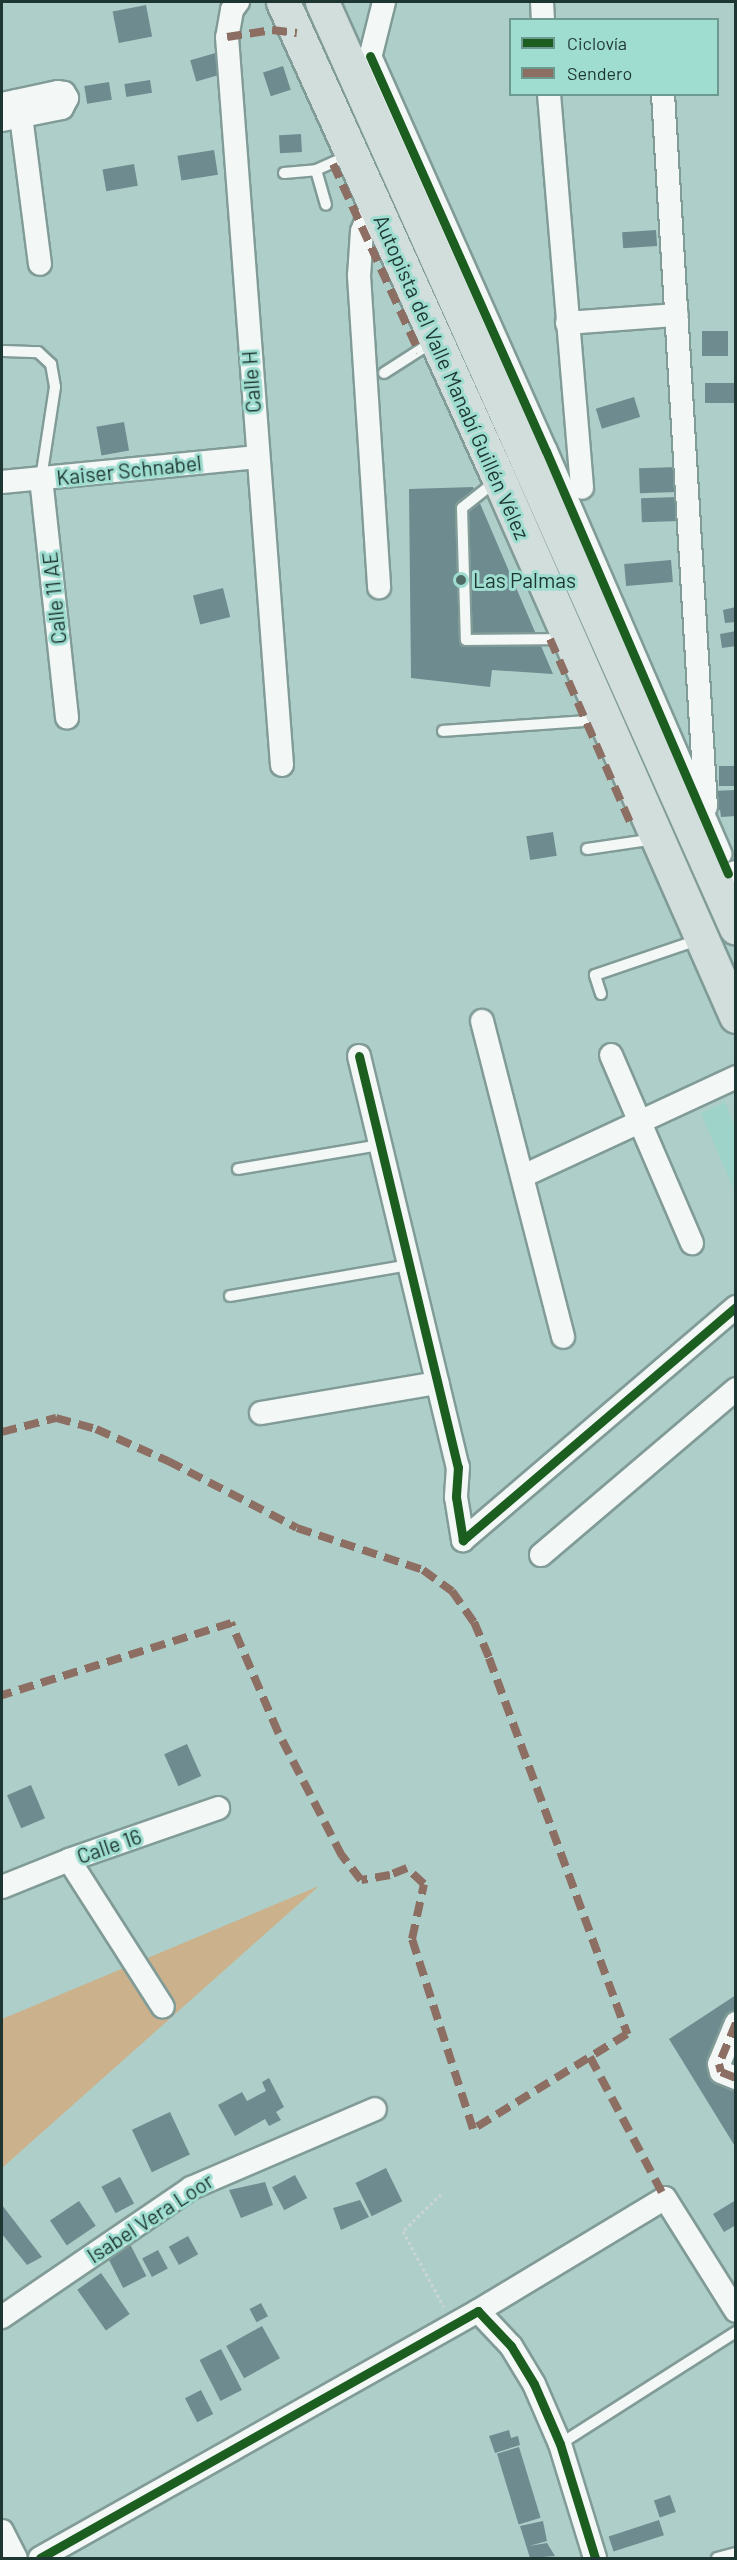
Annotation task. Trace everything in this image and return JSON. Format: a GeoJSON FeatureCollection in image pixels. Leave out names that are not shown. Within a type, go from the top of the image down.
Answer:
{"type":"FeatureCollection","features":[{"type":"Feature","properties":{"kind":"main road","name":"Autopista del Valle Manabí Guillén Vélez"},"geometry":{"type":"LineString","coordinates":[[283,2],[434,341],[570,638],[735,1016]]}},
{"type":"Feature","properties":{"kind":"main road","name":"Autopista del Valle Manabí Guillén Vélez"},"geometry":{"type":"LineString","coordinates":[[322,2],[537,456],[721,872],[735,928]]}},
{"type":"Feature","properties":{"kind":"street","name":"Calle H"},"geometry":{"type":"LineString","coordinates":[[238,2],[232,10],[227,37],[282,765]]}},
{"type":"Feature","properties":{"kind":"street"},"geometry":{"type":"LineString","coordinates":[[362,89],[384,2]]}},
{"type":"Feature","properties":{"kind":"street"},"geometry":{"type":"LineString","coordinates":[[542,2],[543,18]]}},
{"type":"Feature","properties":{"kind":"street"},"geometry":{"type":"LineString","coordinates":[[370,56],[537,456],[707,822],[721,872]]}},
{"type":"Feature","properties":{"kind":"street"},"geometry":{"type":"LineString","coordinates":[[549,96],[582,488]]}},
{"type":"Feature","properties":{"kind":"street"},"geometry":{"type":"LineString","coordinates":[[663,96],[707,822]]}},
{"type":"Feature","properties":{"kind":"street"},"geometry":{"type":"LineString","coordinates":[[10,110],[40,264]]}},
{"type":"Feature","properties":{"kind":"street"},"geometry":{"type":"LineString","coordinates":[[373,203],[363,231],[359,276],[379,587]]}},
{"type":"Feature","properties":{"kind":"street"},"geometry":{"type":"LineString","coordinates":[[359,276],[369,264],[399,261]]}},
{"type":"Feature","properties":{"kind":"street"},"geometry":{"type":"LineString","coordinates":[[567,323],[677,315]]}},
{"type":"Feature","properties":{"kind":"street"},"geometry":{"type":"LineString","coordinates":[[537,456],[576,434]]}},
{"type":"Feature","properties":{"kind":"street","name":"Kaiser Schnabel"},"geometry":{"type":"LineString","coordinates":[[2,482],[257,457]]}},
{"type":"Feature","properties":{"kind":"street","name":"Calle 11 AE"},"geometry":{"type":"LineString","coordinates":[[41,478],[67,718]]}},
{"type":"Feature","properties":{"kind":"street"},"geometry":{"type":"LineString","coordinates":[[482,1022],[563,1337]]}},
{"type":"Feature","properties":{"kind":"street"},"geometry":{"type":"LineString","coordinates":[[611,1055],[692,1244]]}},
{"type":"Feature","properties":{"kind":"street"},"geometry":{"type":"LineString","coordinates":[[359,1056],[458,1467],[456,1497],[463,1540],[735,1307]]}},
{"type":"Feature","properties":{"kind":"street"},"geometry":{"type":"LineString","coordinates":[[523,1176],[735,1077]]}},
{"type":"Feature","properties":{"kind":"street"},"geometry":{"type":"LineString","coordinates":[[261,1413],[437,1383]]}},
{"type":"Feature","properties":{"kind":"street"},"geometry":{"type":"LineString","coordinates":[[541,1555],[735,1389]]}},
{"type":"Feature","properties":{"kind":"street","name":"Calle 16"},"geometry":{"type":"LineString","coordinates":[[2,1887],[69,1860],[219,1808]]}},
{"type":"Feature","properties":{"kind":"street"},"geometry":{"type":"LineString","coordinates":[[69,1860],[163,2007]]}},
{"type":"Feature","properties":{"kind":"street"},"geometry":{"type":"LineString","coordinates":[[735,2023],[719,2064],[721,2072],[735,2078]]}},
{"type":"Feature","properties":{"kind":"street","name":"Isabel Vera Loor"},"geometry":{"type":"LineString","coordinates":[[2,2317],[191,2188],[375,2109]]}},
{"type":"Feature","properties":{"kind":"street"},"geometry":{"type":"LineString","coordinates":[[40,2559],[454,2325],[665,2198],[735,2311]]}},
{"type":"Feature","properties":{"kind":"street"},"geometry":{"type":"LineString","coordinates":[[478,2311],[510,2346],[534,2384],[560,2444],[595,2559]]}},
{"type":"Feature","properties":{"kind":"street"},"geometry":{"type":"LineString","coordinates":[[2,2531],[15,2559]]}},
{"type":"Feature","properties":{"kind":"lane"},"geometry":{"type":"LineString","coordinates":[[284,173],[315,170],[351,155]]}},
{"type":"Feature","properties":{"kind":"lane"},"geometry":{"type":"LineString","coordinates":[[315,170],[326,205]]}},
{"type":"Feature","properties":{"kind":"lane"},"geometry":{"type":"LineString","coordinates":[[384,373],[434,341]]}},
{"type":"Feature","properties":{"kind":"lane"},"geometry":{"type":"LineString","coordinates":[[4,351],[38,352],[51,364],[55,387],[41,478]]}},
{"type":"Feature","properties":{"kind":"lane"},"geometry":{"type":"LineString","coordinates":[[499,479],[462,508],[465,640],[570,638]]}},
{"type":"Feature","properties":{"kind":"lane"},"geometry":{"type":"LineString","coordinates":[[443,731],[605,720]]}},
{"type":"Feature","properties":{"kind":"lane"},"geometry":{"type":"LineString","coordinates":[[587,849],[657,839]]}},
{"type":"Feature","properties":{"kind":"lane"},"geometry":{"type":"LineString","coordinates":[[601,994],[595,975],[702,939]]}},
{"type":"Feature","properties":{"kind":"lane"},"geometry":{"type":"LineString","coordinates":[[238,1169],[380,1145]]}},
{"type":"Feature","properties":{"kind":"lane"},"geometry":{"type":"LineString","coordinates":[[230,1296],[409,1265]]}},
{"type":"Feature","properties":{"kind":"lane"},"geometry":{"type":"LineString","coordinates":[[560,2444],[735,2332]]}},
{"type":"Feature","properties":{"kind":"lane"},"geometry":{"type":"LineString","coordinates":[[717,2559],[735,2553]]}},
{"type":"Feature","properties":{"kind":"path"},"geometry":{"type":"LineString","coordinates":[[441,2194],[403,2232],[454,2325]]}},
{"type":"Feature","properties":{"kind":"shaded area"},"geometry":{"type":"Polygon","coordinates":[[[725,1102],[735,1128],[735,1192],[701,1113],[725,1102]]]}},
{"type":"Feature","properties":{"kind":"shaded area"},"geometry":{"type":"Polygon","coordinates":[[[319,1886],[2,2168],[2,2019],[319,1886]]]}},
{"type":"Feature","properties":{"kind":"building"},"geometry":{"type":"Polygon","coordinates":[[[146,5],[152,36],[119,43],[113,11],[146,5]]]}},
{"type":"Feature","properties":{"kind":"building"},"geometry":{"type":"Polygon","coordinates":[[[219,52],[225,73],[196,81],[190,60],[219,52]]]}},
{"type":"Feature","properties":{"kind":"building"},"geometry":{"type":"Polygon","coordinates":[[[283,66],[291,90],[271,96],[263,72],[283,66]]]}},
{"type":"Feature","properties":{"kind":"building"},"geometry":{"type":"Polygon","coordinates":[[[150,80],[152,93],[126,97],[124,84],[150,80]]]}},
{"type":"Feature","properties":{"kind":"building"},"geometry":{"type":"Polygon","coordinates":[[[109,82],[112,100],[87,104],[84,86],[109,82]]]}},
{"type":"Feature","properties":{"kind":"building"},"geometry":{"type":"Polygon","coordinates":[[[301,134],[302,152],[280,153],[279,135],[301,134]]]}},
{"type":"Feature","properties":{"kind":"building"},"geometry":{"type":"Polygon","coordinates":[[[214,150],[218,175],[181,180],[177,156],[214,150]]]}},
{"type":"Feature","properties":{"kind":"building"},"geometry":{"type":"Polygon","coordinates":[[[134,164],[138,186],[106,191],[102,170],[134,164]]]}},
{"type":"Feature","properties":{"kind":"building"},"geometry":{"type":"Polygon","coordinates":[[[656,230],[657,246],[623,248],[622,232],[656,230]]]}},
{"type":"Feature","properties":{"kind":"building"},"geometry":{"type":"Polygon","coordinates":[[[702,331],[728,331],[728,356],[702,356],[702,331]]]}},
{"type":"Feature","properties":{"kind":"building"},"geometry":{"type":"Polygon","coordinates":[[[705,383],[736,383],[736,403],[705,403],[705,383]]]}},
{"type":"Feature","properties":{"kind":"building"},"geometry":{"type":"Polygon","coordinates":[[[634,397],[640,417],[602,429],[596,409],[634,397]]]}},
{"type":"Feature","properties":{"kind":"building"},"geometry":{"type":"Polygon","coordinates":[[[124,422],[129,451],[101,455],[96,427],[124,422]]]}},
{"type":"Feature","properties":{"kind":"building"},"geometry":{"type":"Polygon","coordinates":[[[677,467],[678,492],[640,493],[639,468],[677,467]]]}},
{"type":"Feature","properties":{"kind":"building","name":"Las Palmas"},"geometry":{"type":"Polygon","coordinates":[[[473,487],[553,674],[492,670],[490,687],[411,678],[409,489],[473,487]]]}},
{"type":"Feature","properties":{"kind":"building"},"geometry":{"type":"Polygon","coordinates":[[[678,497],[679,521],[642,522],[641,498],[678,497]]]}},
{"type":"Feature","properties":{"kind":"building"},"geometry":{"type":"Polygon","coordinates":[[[671,560],[673,582],[626,586],[624,564],[671,560]]]}},
{"type":"Feature","properties":{"kind":"building"},"geometry":{"type":"Polygon","coordinates":[[[223,588],[230,617],[200,625],[193,595],[223,588]]]}},
{"type":"Feature","properties":{"kind":"building"},"geometry":{"type":"Polygon","coordinates":[[[736,607],[736,622],[725,623],[723,610],[736,607]]]}},
{"type":"Feature","properties":{"kind":"building"},"geometry":{"type":"Polygon","coordinates":[[[736,631],[736,646],[722,648],[720,634],[736,631]]]}},
{"type":"Feature","properties":{"kind":"building"},"geometry":{"type":"Polygon","coordinates":[[[719,766],[736,766],[736,786],[719,786],[719,766]]]}},
{"type":"Feature","properties":{"kind":"building"},"geometry":{"type":"Polygon","coordinates":[[[736,790],[736,816],[721,817],[720,810],[711,810],[711,791],[736,790]]]}},
{"type":"Feature","properties":{"kind":"building"},"geometry":{"type":"Polygon","coordinates":[[[553,832],[557,856],[530,860],[526,836],[553,832]]]}},
{"type":"Feature","properties":{"kind":"building"},"geometry":{"type":"Polygon","coordinates":[[[187,1744],[201,1776],[178,1786],[164,1754],[187,1744]]]}},
{"type":"Feature","properties":{"kind":"building"},"geometry":{"type":"Polygon","coordinates":[[[31,1785],[45,1818],[21,1828],[7,1795],[31,1785]]]}},
{"type":"Feature","properties":{"kind":"building"},"geometry":{"type":"Polygon","coordinates":[[[736,1995],[736,2148],[669,2039],[736,1995]]]}},
{"type":"Feature","properties":{"kind":"building"},"geometry":{"type":"Polygon","coordinates":[[[269,2078],[284,2107],[276,2112],[281,2120],[269,2126],[265,2119],[235,2136],[218,2105],[242,2092],[247,2101],[266,2091],[262,2082],[269,2078]]]}},
{"type":"Feature","properties":{"kind":"building"},"geometry":{"type":"Polygon","coordinates":[[[170,2112],[190,2155],[152,2172],[132,2130],[170,2112]]]}},
{"type":"Feature","properties":{"kind":"building"},"geometry":{"type":"Polygon","coordinates":[[[386,2168],[402,2201],[372,2216],[355,2183],[386,2168]]]}},
{"type":"Feature","properties":{"kind":"building"},"geometry":{"type":"Polygon","coordinates":[[[295,2175],[307,2198],[284,2210],[272,2187],[295,2175]]]}},
{"type":"Feature","properties":{"kind":"building"},"geometry":{"type":"Polygon","coordinates":[[[120,2177],[134,2203],[116,2213],[101,2187],[120,2177]]]}},
{"type":"Feature","properties":{"kind":"building"},"geometry":{"type":"Polygon","coordinates":[[[265,2182],[273,2205],[241,2218],[229,2190],[265,2182]]]}},
{"type":"Feature","properties":{"kind":"building"},"geometry":{"type":"Polygon","coordinates":[[[360,2200],[369,2217],[341,2230],[333,2208],[360,2200]]]}},
{"type":"Feature","properties":{"kind":"building"},"geometry":{"type":"Polygon","coordinates":[[[736,2200],[736,2225],[724,2232],[713,2214],[736,2200]]]}},
{"type":"Feature","properties":{"kind":"building"},"geometry":{"type":"Polygon","coordinates":[[[79,2201],[96,2226],[67,2245],[50,2221],[79,2201]]]}},
{"type":"Feature","properties":{"kind":"building"},"geometry":{"type":"Polygon","coordinates":[[[2,2205],[42,2257],[27,2265],[2,2234],[2,2205]]]}},
{"type":"Feature","properties":{"kind":"building"},"geometry":{"type":"Polygon","coordinates":[[[188,2236],[198,2254],[179,2265],[169,2247],[188,2236]]]}},
{"type":"Feature","properties":{"kind":"building"},"geometry":{"type":"Polygon","coordinates":[[[130,2244],[146,2276],[123,2288],[107,2256],[130,2244]]]}},
{"type":"Feature","properties":{"kind":"building"},"geometry":{"type":"Polygon","coordinates":[[[158,2250],[168,2269],[152,2277],[142,2258],[158,2250]]]}},
{"type":"Feature","properties":{"kind":"building"},"geometry":{"type":"Polygon","coordinates":[[[101,2273],[130,2314],[106,2331],[77,2290],[101,2273]]]}},
{"type":"Feature","properties":{"kind":"building"},"geometry":{"type":"Polygon","coordinates":[[[261,2303],[268,2316],[257,2322],[250,2309],[261,2303]]]}},
{"type":"Feature","properties":{"kind":"building"},"geometry":{"type":"Polygon","coordinates":[[[262,2326],[280,2358],[244,2378],[226,2346],[262,2326]]]}},
{"type":"Feature","properties":{"kind":"building"},"geometry":{"type":"Polygon","coordinates":[[[221,2349],[242,2390],[220,2401],[200,2360],[221,2349]]]}},
{"type":"Feature","properties":{"kind":"building"},"geometry":{"type":"Polygon","coordinates":[[[201,2390],[213,2414],[197,2422],[185,2398],[201,2390]]]}},
{"type":"Feature","properties":{"kind":"building"},"geometry":{"type":"Polygon","coordinates":[[[509,2430],[511,2438],[518,2436],[520,2445],[495,2453],[489,2436],[509,2430]]]}},
{"type":"Feature","properties":{"kind":"building"},"geometry":{"type":"Polygon","coordinates":[[[519,2447],[541,2518],[519,2524],[497,2454],[519,2447]]]}},
{"type":"Feature","properties":{"kind":"building"},"geometry":{"type":"Polygon","coordinates":[[[670,2495],[676,2512],[660,2518],[654,2501],[670,2495]]]}},
{"type":"Feature","properties":{"kind":"building"},"geometry":{"type":"Polygon","coordinates":[[[659,2520],[664,2535],[614,2552],[609,2536],[659,2520]]]}},
{"type":"Feature","properties":{"kind":"building"},"geometry":{"type":"Polygon","coordinates":[[[543,2521],[547,2541],[529,2546],[547,2543],[555,2556],[530,2558],[520,2526],[543,2521]]]}},
{"type":"Feature","properties":{"kind":"marked path"},"geometry":{"type":"LineString","coordinates":[[227,37],[272,30],[297,33]]}},
{"type":"Feature","properties":{"kind":"marked path"},"geometry":{"type":"LineString","coordinates":[[333,164],[419,352]]}},
{"type":"Feature","properties":{"kind":"marked path"},"geometry":{"type":"LineString","coordinates":[[550,639],[630,822]]}},
{"type":"Feature","properties":{"kind":"marked path"},"geometry":{"type":"LineString","coordinates":[[2,1432],[56,1418],[96,1429],[168,1461],[297,1528],[423,1570],[452,1591],[474,1622],[489,1658],[627,2034],[473,2129],[412,1939],[424,1884],[407,1868],[390,1875],[361,1880],[342,1856],[278,1732],[231,1623],[2,1695]]}},
{"type":"Feature","properties":{"kind":"marked path"},"geometry":{"type":"LineString","coordinates":[[736,2023],[719,2064],[721,2072],[736,2078]]}},
{"type":"Feature","properties":{"kind":"marked path"},"geometry":{"type":"LineString","coordinates":[[590,2057],[665,2198]]}},
{"type":"Feature","properties":{"kind":"cycle path"},"geometry":{"type":"LineString","coordinates":[[370,56],[546,451],[728,874]]}},
{"type":"Feature","properties":{"kind":"cycle path"},"geometry":{"type":"LineString","coordinates":[[359,1056],[458,1467],[456,1497],[463,1540],[736,1307]]}},
{"type":"Feature","properties":{"kind":"cycle path"},"geometry":{"type":"LineString","coordinates":[[40,2558],[478,2311],[511,2346],[534,2384],[560,2444],[595,2558]]}},
{"type":"Feature","properties":{"kind":"place","name":"Las Palmas"},"geometry":{"type":"Point","coordinates":[461,580]}}]}
